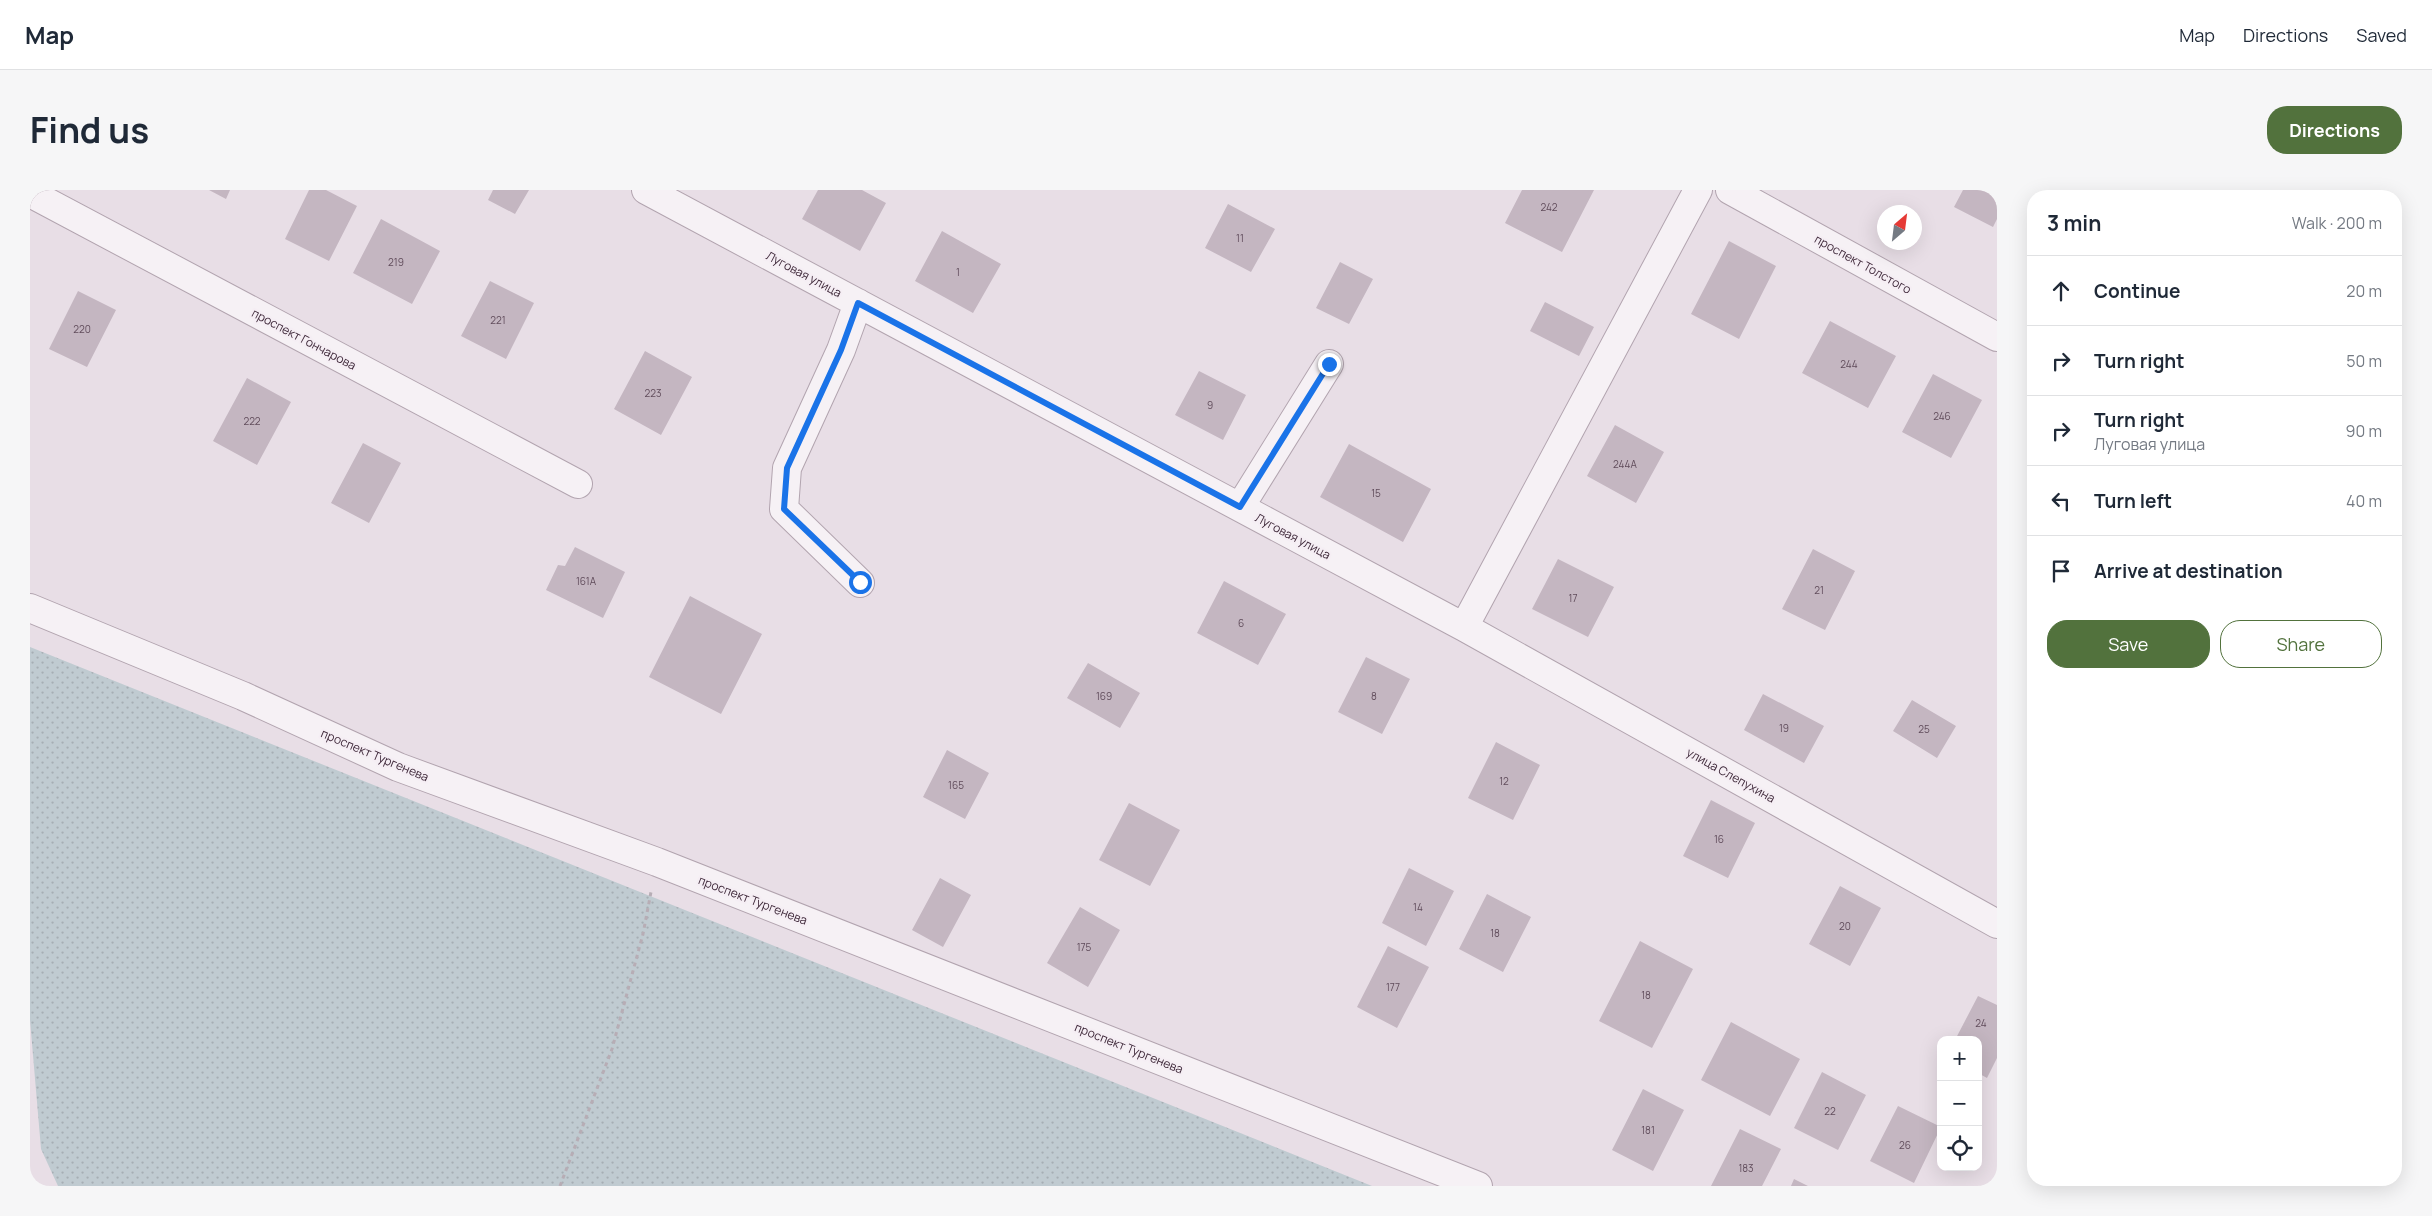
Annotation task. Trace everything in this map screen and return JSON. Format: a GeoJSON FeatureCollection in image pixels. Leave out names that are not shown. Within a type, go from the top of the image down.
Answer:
{"type":"FeatureCollection","features":[{"type":"Feature","properties":{"kind":"street","name":"Луговая улица"},"geometry":{"type":"LineString","coordinates":[[646,190],[1464,627]]}},
{"type":"Feature","properties":{"kind":"street"},"geometry":{"type":"LineString","coordinates":[[1464,627],[1698,190]]}},
{"type":"Feature","properties":{"kind":"street","name":"проспект Толстого"},"geometry":{"type":"LineString","coordinates":[[1730,190],[1997,337]]}},
{"type":"Feature","properties":{"kind":"street","name":"проспект Гончарова"},"geometry":{"type":"LineString","coordinates":[[30,193],[578,484]]}},
{"type":"Feature","properties":{"kind":"street"},"geometry":{"type":"LineString","coordinates":[[858,303],[841,350],[787,468],[784,509],[860,582]]}},
{"type":"Feature","properties":{"kind":"street"},"geometry":{"type":"LineString","coordinates":[[1240,507],[1329,364]]}},
{"type":"Feature","properties":{"kind":"street","name":"проспект Тургенева"},"geometry":{"type":"LineString","coordinates":[[30,608],[243,696],[398,767],[657,862],[1478,1186]]}},
{"type":"Feature","properties":{"kind":"street","name":"улица Слепухина"},"geometry":{"type":"LineString","coordinates":[[1464,627],[1997,924]]}},
{"type":"Feature","properties":{"kind":"path"},"geometry":{"type":"LineString","coordinates":[[560,1186],[612,1049],[643,934],[657,862]]}},
{"type":"Feature","properties":{"kind":"shaded area"},"geometry":{"type":"Polygon","coordinates":[[[30,647],[1372,1186],[58,1186],[41,1149],[30,1020],[30,647]]]}},
{"type":"Feature","properties":{"kind":"building"},"geometry":{"type":"Polygon","coordinates":[[[209,190],[230,190],[226,199],[209,190]]]}},
{"type":"Feature","properties":{"kind":"building"},"geometry":{"type":"Polygon","coordinates":[[[309,190],[326,190],[357,206],[329,261],[285,239],[309,190]]]}},
{"type":"Feature","properties":{"kind":"building"},"geometry":{"type":"Polygon","coordinates":[[[493,190],[529,190],[515,214],[488,200],[493,190]]]}},
{"type":"Feature","properties":{"kind":"building"},"geometry":{"type":"Polygon","coordinates":[[[818,190],[862,190],[886,203],[860,251],[802,219],[818,190]]]}},
{"type":"Feature","properties":{"kind":"building"},"geometry":{"type":"Polygon","coordinates":[[[1522,190],[1594,190],[1562,252],[1505,223],[1522,190]]]}},
{"type":"Feature","properties":{"kind":"building"},"geometry":{"type":"Polygon","coordinates":[[[1963,190],[1997,190],[1997,219],[1993,227],[1954,207],[1963,190]]]}},
{"type":"Feature","properties":{"kind":"building"},"geometry":{"type":"Polygon","coordinates":[[[1228,204],[1275,229],[1251,272],[1205,248],[1228,204]]]}},
{"type":"Feature","properties":{"kind":"building"},"geometry":{"type":"Polygon","coordinates":[[[381,219],[440,251],[412,304],[353,273],[381,219]]]}},
{"type":"Feature","properties":{"kind":"building"},"geometry":{"type":"Polygon","coordinates":[[[942,231],[1001,264],[973,313],[915,281],[942,231]]]}},
{"type":"Feature","properties":{"kind":"building"},"geometry":{"type":"Polygon","coordinates":[[[1729,241],[1776,266],[1739,339],[1691,314],[1729,241]]]}},
{"type":"Feature","properties":{"kind":"building"},"geometry":{"type":"Polygon","coordinates":[[[1340,262],[1373,279],[1349,324],[1316,308],[1340,262]]]}},
{"type":"Feature","properties":{"kind":"building"},"geometry":{"type":"Polygon","coordinates":[[[490,281],[534,303],[506,359],[461,336],[490,281]]]}},
{"type":"Feature","properties":{"kind":"building"},"geometry":{"type":"Polygon","coordinates":[[[78,291],[116,310],[87,367],[49,349],[78,291]]]}},
{"type":"Feature","properties":{"kind":"building"},"geometry":{"type":"Polygon","coordinates":[[[1545,302],[1594,327],[1579,356],[1530,331],[1545,302]]]}},
{"type":"Feature","properties":{"kind":"building"},"geometry":{"type":"Polygon","coordinates":[[[1830,321],[1896,356],[1868,408],[1802,373],[1830,321]]]}},
{"type":"Feature","properties":{"kind":"building"},"geometry":{"type":"Polygon","coordinates":[[[645,351],[692,377],[661,435],[614,409],[645,351]]]}},
{"type":"Feature","properties":{"kind":"building"},"geometry":{"type":"Polygon","coordinates":[[[1199,371],[1246,395],[1223,440],[1175,415],[1199,371]]]}},
{"type":"Feature","properties":{"kind":"building"},"geometry":{"type":"Polygon","coordinates":[[[1933,374],[1982,400],[1951,458],[1902,432],[1933,374]]]}},
{"type":"Feature","properties":{"kind":"building"},"geometry":{"type":"Polygon","coordinates":[[[247,378],[291,402],[257,465],[213,441],[247,378]]]}},
{"type":"Feature","properties":{"kind":"building"},"geometry":{"type":"Polygon","coordinates":[[[1615,425],[1664,452],[1636,503],[1587,476],[1615,425]]]}},
{"type":"Feature","properties":{"kind":"building"},"geometry":{"type":"Polygon","coordinates":[[[363,443],[401,463],[369,523],[331,503],[363,443]]]}},
{"type":"Feature","properties":{"kind":"building"},"geometry":{"type":"Polygon","coordinates":[[[1349,444],[1431,489],[1403,542],[1320,497],[1349,444]]]}},
{"type":"Feature","properties":{"kind":"building"},"geometry":{"type":"Polygon","coordinates":[[[575,547],[625,572],[603,618],[546,590],[558,565],[565,566],[575,547]]]}},
{"type":"Feature","properties":{"kind":"building"},"geometry":{"type":"Polygon","coordinates":[[[1813,549],[1855,571],[1825,630],[1782,609],[1813,549]]]}},
{"type":"Feature","properties":{"kind":"building"},"geometry":{"type":"Polygon","coordinates":[[[1558,559],[1614,587],[1588,637],[1532,609],[1558,559]]]}},
{"type":"Feature","properties":{"kind":"building"},"geometry":{"type":"Polygon","coordinates":[[[1224,581],[1286,614],[1258,665],[1197,633],[1224,581]]]}},
{"type":"Feature","properties":{"kind":"building"},"geometry":{"type":"Polygon","coordinates":[[[690,596],[762,634],[721,714],[649,677],[690,596]]]}},
{"type":"Feature","properties":{"kind":"building"},"geometry":{"type":"Polygon","coordinates":[[[1366,657],[1410,679],[1382,734],[1338,712],[1366,657]]]}},
{"type":"Feature","properties":{"kind":"building"},"geometry":{"type":"Polygon","coordinates":[[[1088,663],[1140,693],[1120,728],[1067,698],[1088,663]]]}},
{"type":"Feature","properties":{"kind":"building"},"geometry":{"type":"Polygon","coordinates":[[[1763,694],[1824,726],[1804,763],[1744,730],[1763,694]]]}},
{"type":"Feature","properties":{"kind":"building"},"geometry":{"type":"Polygon","coordinates":[[[1912,700],[1956,726],[1937,758],[1893,731],[1912,700]]]}},
{"type":"Feature","properties":{"kind":"building"},"geometry":{"type":"Polygon","coordinates":[[[1496,742],[1540,765],[1513,820],[1468,798],[1496,742]]]}},
{"type":"Feature","properties":{"kind":"building"},"geometry":{"type":"Polygon","coordinates":[[[947,750],[989,773],[965,819],[923,797],[947,750]]]}},
{"type":"Feature","properties":{"kind":"building"},"geometry":{"type":"Polygon","coordinates":[[[1711,800],[1755,823],[1728,878],[1683,856],[1711,800]]]}},
{"type":"Feature","properties":{"kind":"building"},"geometry":{"type":"Polygon","coordinates":[[[1129,803],[1180,830],[1150,886],[1099,860],[1129,803]]]}},
{"type":"Feature","properties":{"kind":"building"},"geometry":{"type":"Polygon","coordinates":[[[1409,868],[1454,891],[1426,946],[1382,923],[1409,868]]]}},
{"type":"Feature","properties":{"kind":"building"},"geometry":{"type":"Polygon","coordinates":[[[940,878],[971,895],[943,947],[912,930],[940,878]]]}},
{"type":"Feature","properties":{"kind":"building"},"geometry":{"type":"Polygon","coordinates":[[[1840,886],[1881,908],[1850,966],[1809,944],[1840,886]]]}},
{"type":"Feature","properties":{"kind":"building"},"geometry":{"type":"Polygon","coordinates":[[[1487,894],[1531,917],[1503,972],[1459,949],[1487,894]]]}},
{"type":"Feature","properties":{"kind":"building"},"geometry":{"type":"Polygon","coordinates":[[[1080,907],[1120,930],[1088,987],[1047,963],[1080,907]]]}},
{"type":"Feature","properties":{"kind":"building"},"geometry":{"type":"Polygon","coordinates":[[[1640,941],[1693,969],[1652,1048],[1599,1021],[1640,941]]]}},
{"type":"Feature","properties":{"kind":"building"},"geometry":{"type":"Polygon","coordinates":[[[1388,946],[1429,967],[1397,1028],[1357,1007],[1388,946]]]}},
{"type":"Feature","properties":{"kind":"building"},"geometry":{"type":"Polygon","coordinates":[[[1978,996],[1997,1005],[1997,1058],[1987,1078],[1982,1075],[1982,1036],[1957,1036],[1978,996]]]}},
{"type":"Feature","properties":{"kind":"building"},"geometry":{"type":"Polygon","coordinates":[[[1731,1022],[1800,1059],[1770,1116],[1701,1080],[1731,1022]]]}},
{"type":"Feature","properties":{"kind":"building"},"geometry":{"type":"Polygon","coordinates":[[[1822,1072],[1866,1095],[1838,1150],[1794,1128],[1822,1072]]]}},
{"type":"Feature","properties":{"kind":"building"},"geometry":{"type":"Polygon","coordinates":[[[1643,1089],[1684,1110],[1653,1171],[1612,1150],[1643,1089]]]}},
{"type":"Feature","properties":{"kind":"building"},"geometry":{"type":"Polygon","coordinates":[[[1898,1106],[1937,1125],[1937,1135],[1914,1183],[1870,1161],[1898,1106]]]}},
{"type":"Feature","properties":{"kind":"building"},"geometry":{"type":"Polygon","coordinates":[[[1740,1129],[1781,1149],[1762,1186],[1711,1186],[1740,1129]]]}},
{"type":"Feature","properties":{"kind":"building"},"geometry":{"type":"Polygon","coordinates":[[[1794,1179],[1808,1186],[1791,1186],[1794,1179]]]}},
{"type":"Feature","properties":{"kind":"route"},"geometry":{"type":"LineString","coordinates":[[860,582],[784,509],[787,468],[841,350],[858,303],[1240,507],[1329,364]]}}]}
